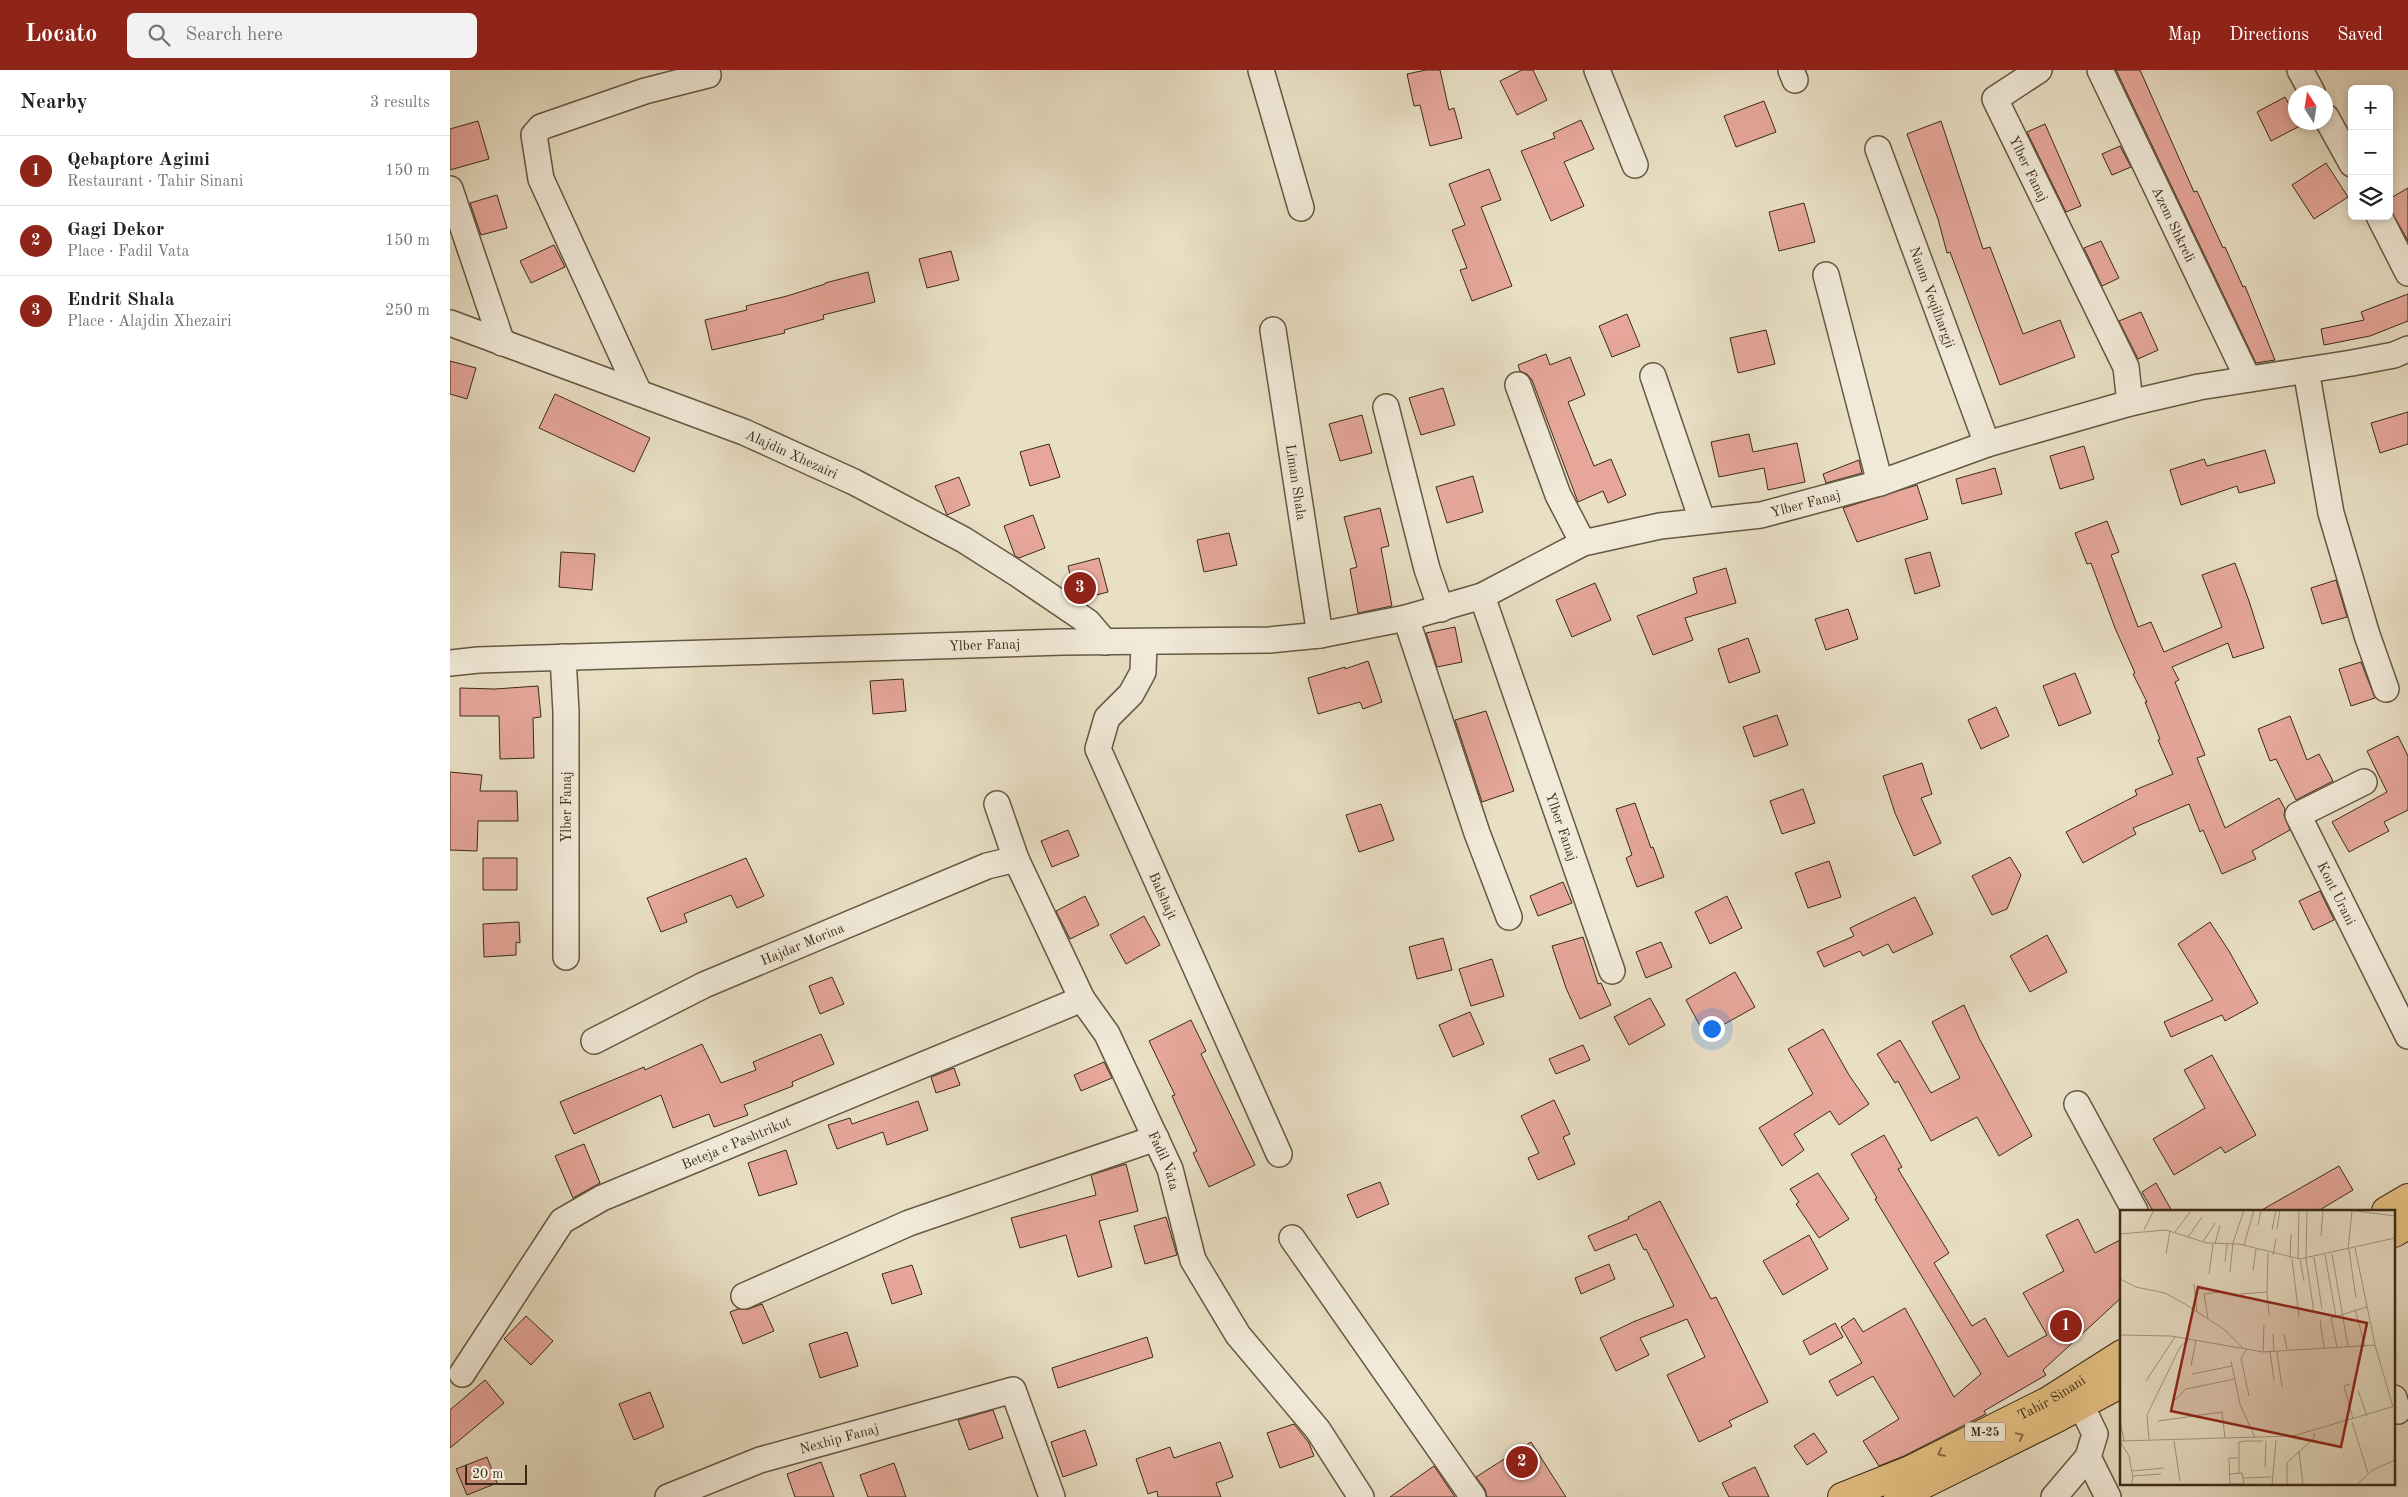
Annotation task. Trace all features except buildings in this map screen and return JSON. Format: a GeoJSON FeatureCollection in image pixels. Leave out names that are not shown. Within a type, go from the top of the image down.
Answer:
{"type":"FeatureCollection","features":[{"type":"Feature","properties":{"kind":"main road"},"geometry":{"type":"LineString","coordinates":[[2388,1210],[2408,1198]]}},
{"type":"Feature","properties":{"kind":"main road"},"geometry":{"type":"LineString","coordinates":[[2396,1232],[2408,1225]]}},
{"type":"Feature","properties":{"kind":"main road","name":"Tahir Sinani"},"geometry":{"type":"LineString","coordinates":[[1842,1497],[1910,1470],[2048,1401],[2120,1355]]}},
{"type":"Feature","properties":{"kind":"main road","name":"Tahir Sinani"},"geometry":{"type":"LineString","coordinates":[[1898,1497],[2120,1384]]}},
{"type":"Feature","properties":{"kind":"street"},"geometry":{"type":"LineString","coordinates":[[1261,70],[1301,208]]}},
{"type":"Feature","properties":{"kind":"street"},"geometry":{"type":"LineString","coordinates":[[1597,70],[1635,165]]}},
{"type":"Feature","properties":{"kind":"street","name":"Ylber Fanaj"},"geometry":{"type":"LineString","coordinates":[[2039,70],[1995,99],[2126,367],[2130,403]]}},
{"type":"Feature","properties":{"kind":"street","name":"Azem Shkreli"},"geometry":{"type":"LineString","coordinates":[[2100,70],[2248,379]]}},
{"type":"Feature","properties":{"kind":"street"},"geometry":{"type":"LineString","coordinates":[[2300,70],[2308,85]]}},
{"type":"Feature","properties":{"kind":"street"},"geometry":{"type":"LineString","coordinates":[[639,393],[540,178],[534,135],[541,127],[645,91],[708,75]]}},
{"type":"Feature","properties":{"kind":"street"},"geometry":{"type":"LineString","coordinates":[[2333,130],[2348,157]]}},
{"type":"Feature","properties":{"kind":"street","name":"Naum Veqilhargji"},"geometry":{"type":"LineString","coordinates":[[1878,149],[1987,444]]}},
{"type":"Feature","properties":{"kind":"street"},"geometry":{"type":"LineString","coordinates":[[450,189],[502,343]]}},
{"type":"Feature","properties":{"kind":"street"},"geometry":{"type":"LineString","coordinates":[[2381,220],[2408,273]]}},
{"type":"Feature","properties":{"kind":"street"},"geometry":{"type":"LineString","coordinates":[[1826,275],[1880,483]]}},
{"type":"Feature","properties":{"kind":"street","name":"Alajdin Xhezairi"},"geometry":{"type":"LineString","coordinates":[[450,323],[744,432],[854,482],[964,540],[1080,616],[1105,642]]}},
{"type":"Feature","properties":{"kind":"street","name":"Liman Shala"},"geometry":{"type":"LineString","coordinates":[[1273,330],[1320,635]]}},
{"type":"Feature","properties":{"kind":"street","name":"Ylber Fanaj"},"geometry":{"type":"LineString","coordinates":[[450,663],[478,660],[736,650],[1269,640],[1320,635],[1406,618],[1482,596],[1583,543],[1660,526],[1702,520],[1761,516],[1880,483],[1987,444],[2130,403],[2248,379],[2394,355],[2408,349]]}},
{"type":"Feature","properties":{"kind":"street"},"geometry":{"type":"LineString","coordinates":[[2306,370],[2331,513],[2367,635],[2386,689]]}},
{"type":"Feature","properties":{"kind":"street"},"geometry":{"type":"LineString","coordinates":[[1653,376],[1702,520]]}},
{"type":"Feature","properties":{"kind":"street"},"geometry":{"type":"LineString","coordinates":[[1518,385],[1558,495],[1583,543]]}},
{"type":"Feature","properties":{"kind":"street"},"geometry":{"type":"LineString","coordinates":[[1386,407],[1427,569],[1441,609]]}},
{"type":"Feature","properties":{"kind":"street","name":"Ylber Fanaj"},"geometry":{"type":"LineString","coordinates":[[1482,596],[1612,971]]}},
{"type":"Feature","properties":{"kind":"street"},"geometry":{"type":"LineString","coordinates":[[1406,618],[1477,833],[1508,917]]}},
{"type":"Feature","properties":{"kind":"street","name":"Balshajt"},"geometry":{"type":"LineString","coordinates":[[1144,642],[1143,672],[1131,694],[1107,718],[1098,749],[1279,1154]]}},
{"type":"Feature","properties":{"kind":"street","name":"Ylber Fanaj"},"geometry":{"type":"LineString","coordinates":[[563,657],[566,712],[566,957]]}},
{"type":"Feature","properties":{"kind":"street"},"geometry":{"type":"LineString","coordinates":[[450,678],[478,660]]}},
{"type":"Feature","properties":{"kind":"street","name":"Kont Urani"},"geometry":{"type":"LineString","coordinates":[[2364,782],[2298,815],[2408,1036]]}},
{"type":"Feature","properties":{"kind":"street","name":"Fadil Vata"},"geometry":{"type":"LineString","coordinates":[[997,804],[1016,859],[1082,999],[1106,1034],[1170,1168],[1193,1260],[1238,1334],[1318,1430],[1361,1497]]}},
{"type":"Feature","properties":{"kind":"street","name":"Hajdar Morina"},"geometry":{"type":"LineString","coordinates":[[594,1041],[704,985],[987,866],[1016,859]]}},
{"type":"Feature","properties":{"kind":"street","name":"Beteja e Pashtrikut"},"geometry":{"type":"LineString","coordinates":[[462,1374],[562,1221],[602,1198],[1082,999]]}},
{"type":"Feature","properties":{"kind":"street"},"geometry":{"type":"LineString","coordinates":[[2077,1104],[2134,1210]]}},
{"type":"Feature","properties":{"kind":"street"},"geometry":{"type":"LineString","coordinates":[[744,1296],[909,1223],[1156,1138]]}},
{"type":"Feature","properties":{"kind":"street"},"geometry":{"type":"LineString","coordinates":[[1292,1238],[1473,1497]]}},
{"type":"Feature","properties":{"kind":"street","name":"Nexhip Fanaj"},"geometry":{"type":"LineString","coordinates":[[668,1497],[760,1460],[1013,1390],[1052,1497]]}},
{"type":"Feature","properties":{"kind":"street"},"geometry":{"type":"LineString","coordinates":[[2054,1497],[2088,1458],[2095,1434],[2080,1405]]}},
{"type":"Feature","properties":{"kind":"street"},"geometry":{"type":"LineString","coordinates":[[2088,1458],[2108,1497]]}},
{"type":"Feature","properties":{"kind":"place","name":"Endrit Shala"},"geometry":{"type":"Point","coordinates":[1080,588]}},
{"type":"Feature","properties":{"kind":"place","name":"Qebaptore Agimi"},"geometry":{"type":"Point","coordinates":[2066,1326]}},
{"type":"Feature","properties":{"kind":"place","name":"Gagi Dekor"},"geometry":{"type":"Point","coordinates":[1522,1462]}}]}
